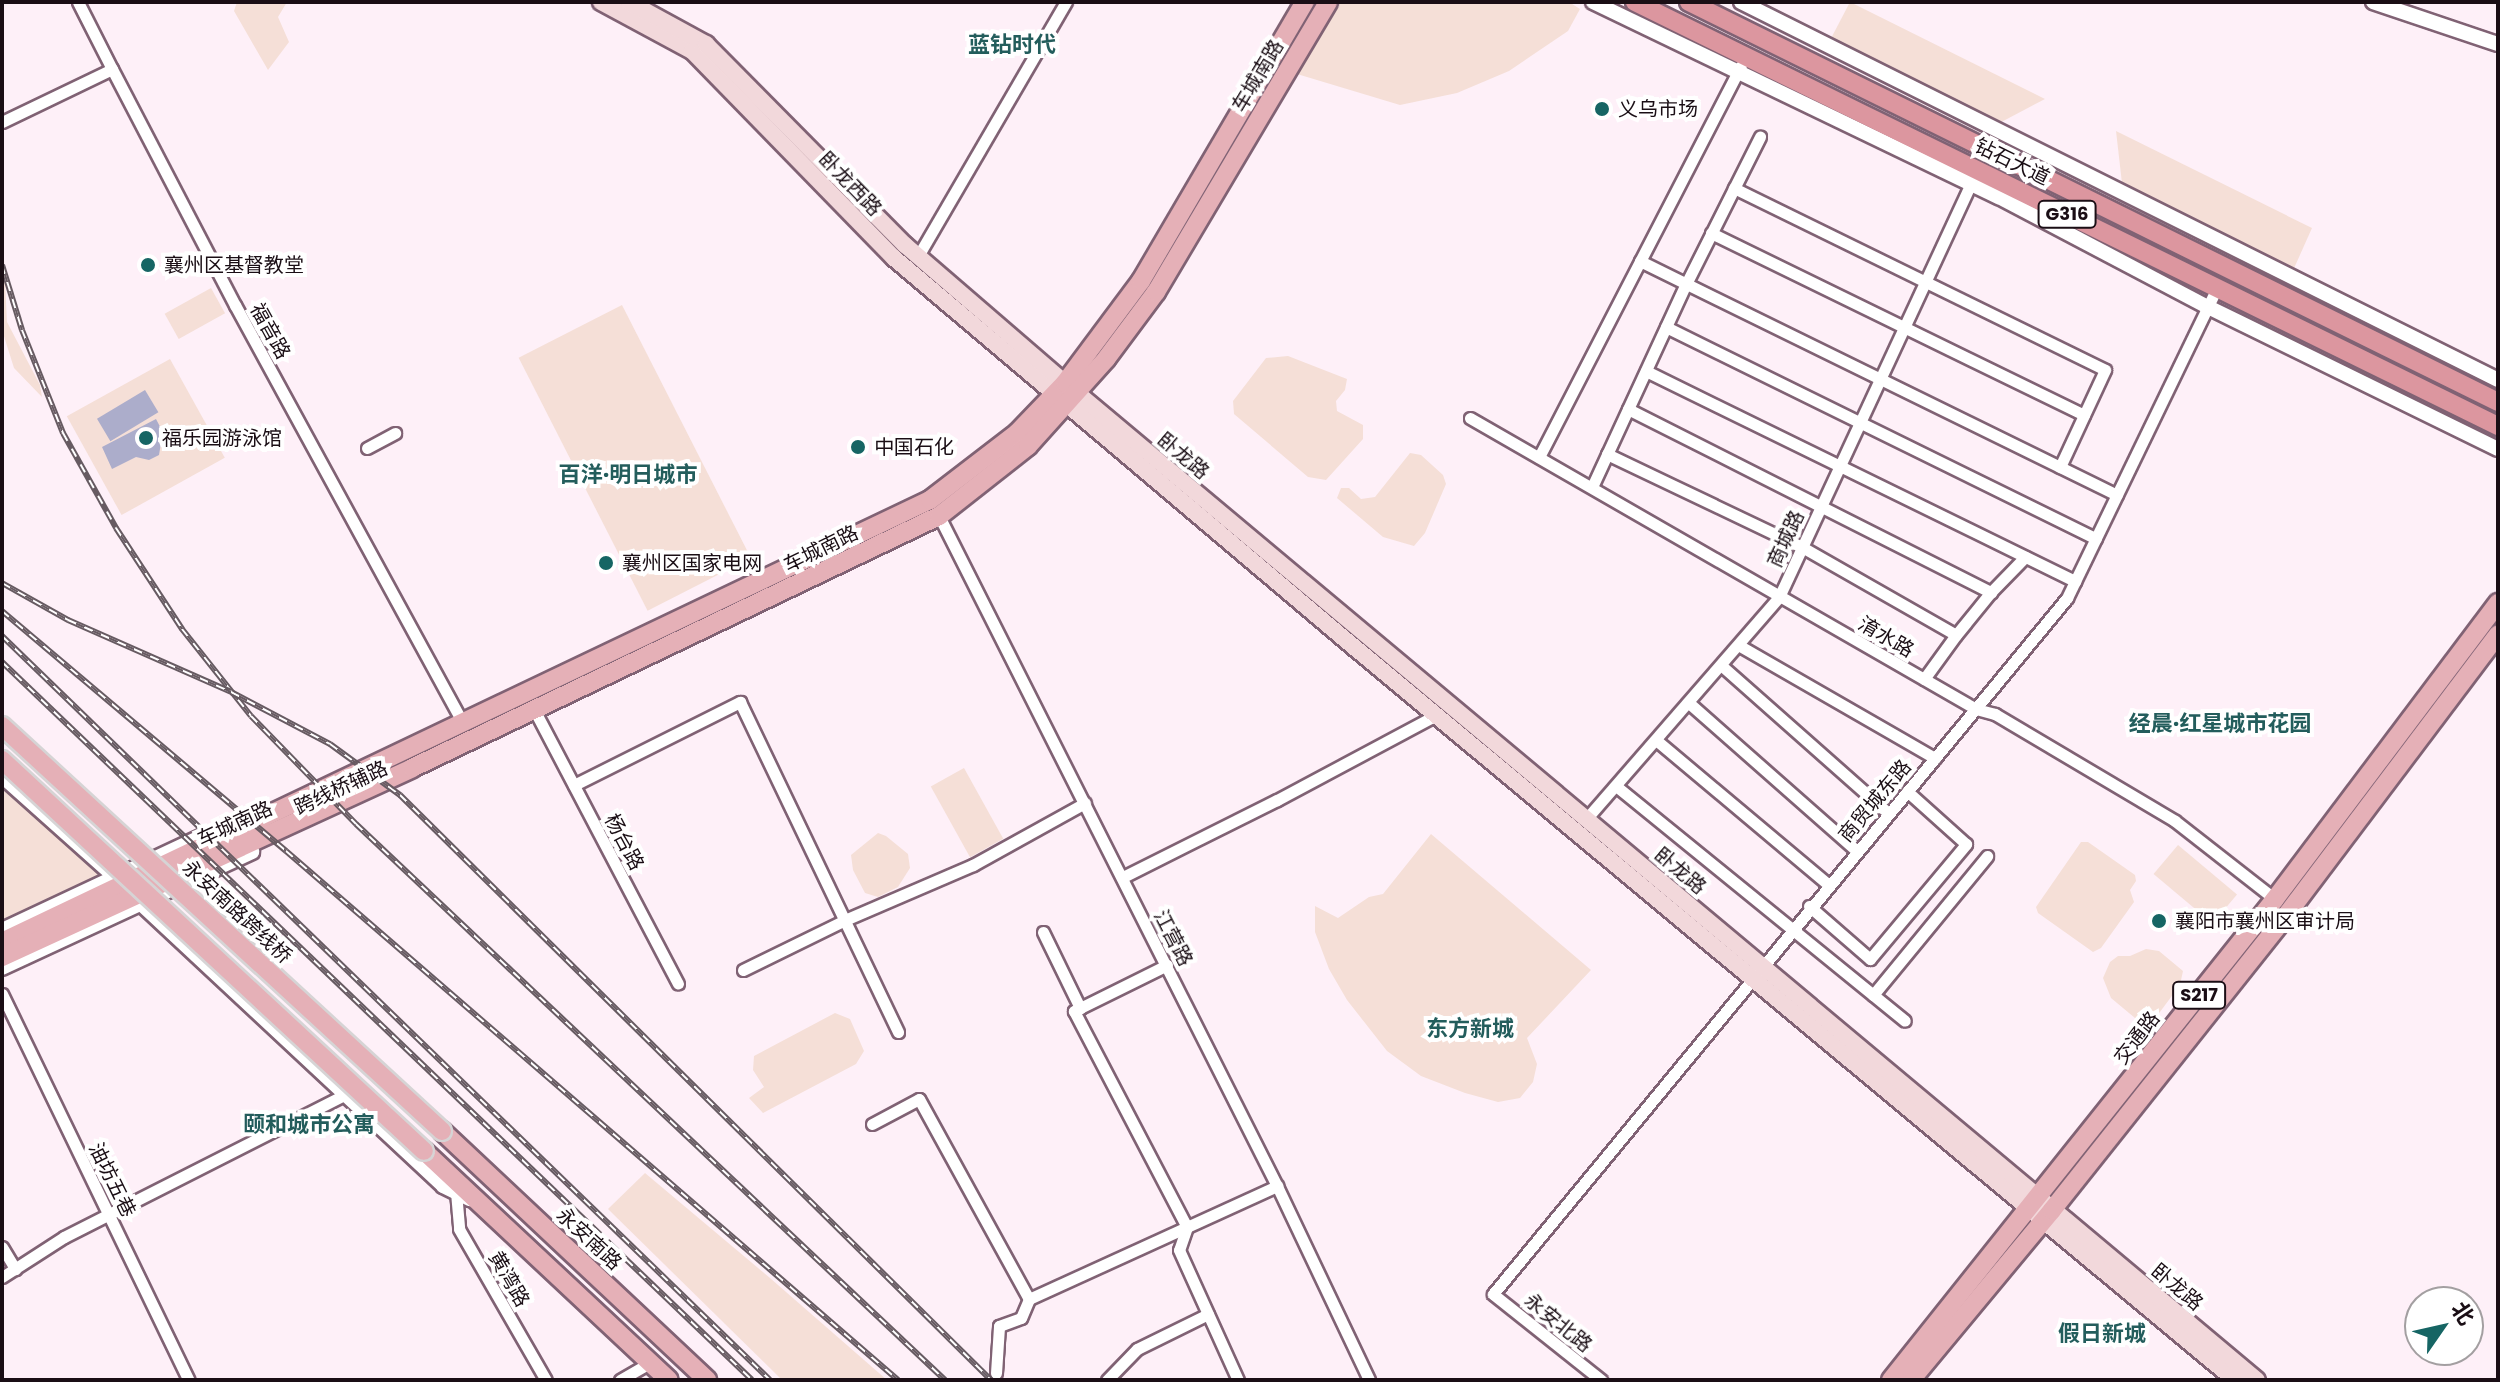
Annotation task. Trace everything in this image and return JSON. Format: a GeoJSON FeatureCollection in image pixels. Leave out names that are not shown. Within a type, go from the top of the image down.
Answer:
{"type":"FeatureCollection","features":[{"type":"Feature","properties":{"kind":"highway","name":"钻石大道"},"geometry":{"type":"LineString","coordinates":[[1635,2],[1749,56],[1974,177],[2217,288],[2498,426]]}},
{"type":"Feature","properties":{"kind":"highway","name":"钻石大道"},"geometry":{"type":"LineString","coordinates":[[1689,2],[2498,402]]}},
{"type":"Feature","properties":{"kind":"main road","name":"卧龙西路"},"geometry":{"type":"LineString","coordinates":[[601,2],[692,51],[894,258],[1065,394]]}},
{"type":"Feature","properties":{"kind":"main road","name":"卧龙西路"},"geometry":{"type":"LineString","coordinates":[[629,2],[706,44],[918,256],[1065,394]]}},
{"type":"Feature","properties":{"kind":"main road","name":"车城南路"},"geometry":{"type":"LineString","coordinates":[[2,942],[939,516],[1028,446],[1141,281],[1305,2]]}},
{"type":"Feature","properties":{"kind":"main road","name":"车城南路"},"geometry":{"type":"LineString","coordinates":[[2,957],[551,691],[930,500],[1065,394],[1156,292],[1328,2]]}},
{"type":"Feature","properties":{"kind":"main road","name":"卧龙路"},"geometry":{"type":"LineString","coordinates":[[1065,394],[1436,715],[1756,972],[2040,1210],[2235,1380]]}},
{"type":"Feature","properties":{"kind":"main road","name":"卧龙路"},"geometry":{"type":"LineString","coordinates":[[1065,394],[1587,818],[1756,972]]}},
{"type":"Feature","properties":{"kind":"main road","name":"交通路"},"geometry":{"type":"LineString","coordinates":[[1911,1380],[2498,603]]}},
{"type":"Feature","properties":{"kind":"main road","name":"交通路"},"geometry":{"type":"LineString","coordinates":[[1891,1380],[2040,1210],[2298,901],[2498,634]]}},
{"type":"Feature","properties":{"kind":"main road","name":"永安南路跨线桥"},"geometry":{"type":"LineString","coordinates":[[2,726],[442,1131]]}},
{"type":"Feature","properties":{"kind":"main road"},"geometry":{"type":"LineString","coordinates":[[2,760],[669,1380]]}},
{"type":"Feature","properties":{"kind":"main road","name":"永安南路"},"geometry":{"type":"LineString","coordinates":[[442,1131],[707,1380]]}},
{"type":"Feature","properties":{"kind":"main road","name":"卧龙路"},"geometry":{"type":"LineString","coordinates":[[2040,1210],[2257,1380]]}},
{"type":"Feature","properties":{"kind":"main road"},"geometry":{"type":"LineString","coordinates":[[628,1341],[644,1321]]}},
{"type":"Feature","properties":{"kind":"street","name":"福音路"},"geometry":{"type":"LineString","coordinates":[[78,2],[235,305],[459,716]]}},
{"type":"Feature","properties":{"kind":"street"},"geometry":{"type":"LineString","coordinates":[[918,256],[1064,5],[1050,2]]}},
{"type":"Feature","properties":{"kind":"street"},"geometry":{"type":"LineString","coordinates":[[1593,2],[1612,8],[1737,73],[1974,177],[2206,306],[2498,449]]}},
{"type":"Feature","properties":{"kind":"street"},"geometry":{"type":"LineString","coordinates":[[1724,19],[1734,2]]}},
{"type":"Feature","properties":{"kind":"street"},"geometry":{"type":"LineString","coordinates":[[1741,2],[2498,380]]}},
{"type":"Feature","properties":{"kind":"street"},"geometry":{"type":"LineString","coordinates":[[2373,2],[2498,44]]}},
{"type":"Feature","properties":{"kind":"street"},"geometry":{"type":"LineString","coordinates":[[1539,457],[1737,73],[1749,56]]}},
{"type":"Feature","properties":{"kind":"street"},"geometry":{"type":"LineString","coordinates":[[1858,86],[1868,67]]}},
{"type":"Feature","properties":{"kind":"street"},"geometry":{"type":"LineString","coordinates":[[2,122],[112,69]]}},
{"type":"Feature","properties":{"kind":"street"},"geometry":{"type":"LineString","coordinates":[[1592,487],[1686,284],[1760,137]]}},
{"type":"Feature","properties":{"kind":"street","name":"商城路"},"geometry":{"type":"LineString","coordinates":[[1587,818],[1740,646],[1779,597],[1974,177]]}},
{"type":"Feature","properties":{"kind":"street"},"geometry":{"type":"LineString","coordinates":[[1734,188],[2105,370],[2060,467]]}},
{"type":"Feature","properties":{"kind":"street"},"geometry":{"type":"LineString","coordinates":[[1711,233],[2084,415]]}},
{"type":"Feature","properties":{"kind":"street"},"geometry":{"type":"LineString","coordinates":[[1640,261],[2117,495]]}},
{"type":"Feature","properties":{"kind":"street","name":"商贸城东路"},"geometry":{"type":"LineString","coordinates":[[1493,1294],[1809,906],[2067,598],[2217,288]]}},
{"type":"Feature","properties":{"kind":"street"},"geometry":{"type":"LineString","coordinates":[[2364,335],[2374,317]]}},
{"type":"Feature","properties":{"kind":"street"},"geometry":{"type":"LineString","coordinates":[[1666,327],[2096,539]]}},
{"type":"Feature","properties":{"kind":"street"},"geometry":{"type":"LineString","coordinates":[[1646,371],[2075,581]]}},
{"type":"Feature","properties":{"kind":"street"},"geometry":{"type":"LineString","coordinates":[[2397,400],[2406,381]]}},
{"type":"Feature","properties":{"kind":"street"},"geometry":{"type":"LineString","coordinates":[[1628,409],[1991,592]]}},
{"type":"Feature","properties":{"kind":"street","name":"淯水路"},"geometry":{"type":"LineString","coordinates":[[1470,418],[1976,709],[1995,714],[2175,821],[2275,899]]}},
{"type":"Feature","properties":{"kind":"street"},"geometry":{"type":"LineString","coordinates":[[367,448],[395,433]]}},
{"type":"Feature","properties":{"kind":"street"},"geometry":{"type":"LineString","coordinates":[[1607,454],[1802,547],[1956,635]]}},
{"type":"Feature","properties":{"kind":"street","name":"江营路"},"geometry":{"type":"LineString","coordinates":[[939,516],[1277,1186],[1369,1380]]}},
{"type":"Feature","properties":{"kind":"street"},"geometry":{"type":"LineString","coordinates":[[1924,679],[1991,592],[2025,557]]}},
{"type":"Feature","properties":{"kind":"street"},"geometry":{"type":"LineString","coordinates":[[1740,646],[1935,758]]}},
{"type":"Feature","properties":{"kind":"street"},"geometry":{"type":"LineString","coordinates":[[1722,666],[1888,813]]}},
{"type":"Feature","properties":{"kind":"street","name":"跨线桥辅路"},"geometry":{"type":"LineString","coordinates":[[2,930],[510,692],[551,691],[538,717],[2,968]]}},
{"type":"Feature","properties":{"kind":"street"},"geometry":{"type":"LineString","coordinates":[[574,785],[740,702],[898,1032]]}},
{"type":"Feature","properties":{"kind":"street"},"geometry":{"type":"LineString","coordinates":[[1689,703],[1857,851]]}},
{"type":"Feature","properties":{"kind":"street"},"geometry":{"type":"LineString","coordinates":[[1123,877],[1277,800],[1436,715]]}},
{"type":"Feature","properties":{"kind":"street","name":"杨台路"},"geometry":{"type":"LineString","coordinates":[[538,717],[678,984]]}},
{"type":"Feature","properties":{"kind":"street"},"geometry":{"type":"LineString","coordinates":[[1656,740],[1829,885]]}},
{"type":"Feature","properties":{"kind":"street"},"geometry":{"type":"LineString","coordinates":[[2,776],[115,877]]}},
{"type":"Feature","properties":{"kind":"street"},"geometry":{"type":"LineString","coordinates":[[1616,786],[1905,1021]]}},
{"type":"Feature","properties":{"kind":"street"},"geometry":{"type":"LineString","coordinates":[[1809,906],[1870,959],[1966,844],[1907,791]]}},
{"type":"Feature","properties":{"kind":"street"},"geometry":{"type":"LineString","coordinates":[[743,970],[845,920],[973,865],[1085,803]]}},
{"type":"Feature","properties":{"kind":"street"},"geometry":{"type":"LineString","coordinates":[[1873,995],[1987,856]]}},
{"type":"Feature","properties":{"kind":"street"},"geometry":{"type":"LineString","coordinates":[[141,904],[443,1186],[481,1204]]}},
{"type":"Feature","properties":{"kind":"street"},"geometry":{"type":"LineString","coordinates":[[1043,932],[1080,1008]]}},
{"type":"Feature","properties":{"kind":"street"},"geometry":{"type":"LineString","coordinates":[[1167,965],[1074,1011],[1187,1227],[1179,1250],[1238,1380]]}},
{"type":"Feature","properties":{"kind":"street","name":"油坊五巷"},"geometry":{"type":"LineString","coordinates":[[2,994],[189,1380]]}},
{"type":"Feature","properties":{"kind":"street"},"geometry":{"type":"LineString","coordinates":[[2,1277],[64,1237],[346,1094]]}},
{"type":"Feature","properties":{"kind":"street"},"geometry":{"type":"LineString","coordinates":[[872,1124],[919,1099],[1029,1299]]}},
{"type":"Feature","properties":{"kind":"street"},"geometry":{"type":"LineString","coordinates":[[996,1373],[999,1326],[1021,1318],[1029,1299],[1277,1186]]}},
{"type":"Feature","properties":{"kind":"street","name":"黄湾路"},"geometry":{"type":"LineString","coordinates":[[456,1192],[459,1229],[546,1380]]}},
{"type":"Feature","properties":{"kind":"street"},"geometry":{"type":"LineString","coordinates":[[2,1247],[15,1269]]}},
{"type":"Feature","properties":{"kind":"street","name":"永安北路"},"geometry":{"type":"LineString","coordinates":[[1493,1294],[1601,1380]]}},
{"type":"Feature","properties":{"kind":"street"},"geometry":{"type":"LineString","coordinates":[[1107,1380],[1137,1349],[1208,1314]]}},
{"type":"Feature","properties":{"kind":"street"},"geometry":{"type":"LineString","coordinates":[[620,1380],[650,1363]]}},
{"type":"Feature","properties":{"kind":"shaded area"},"geometry":{"type":"Polygon","coordinates":[[[237,2],[287,2],[278,17],[289,42],[268,70],[234,11],[237,2]]]}},
{"type":"Feature","properties":{"kind":"shaded area"},"geometry":{"type":"Polygon","coordinates":[[[1341,2],[1569,2],[1580,9],[1568,31],[1509,71],[1457,93],[1400,105],[1297,74],[1341,2]]]}},
{"type":"Feature","properties":{"kind":"shaded area"},"geometry":{"type":"Polygon","coordinates":[[[1850,2],[2045,99],[1990,128],[1827,46],[1850,2]]]}},
{"type":"Feature","properties":{"kind":"shaded area"},"geometry":{"type":"Polygon","coordinates":[[[2116,131],[2312,228],[2291,275],[2123,192],[2116,131]]]}},
{"type":"Feature","properties":{"kind":"shaded area"},"geometry":{"type":"Polygon","coordinates":[[[2,219],[7,322],[40,385],[42,397],[14,368],[2,330],[2,219]]]}},
{"type":"Feature","properties":{"kind":"shaded area"},"geometry":{"type":"Polygon","coordinates":[[[211,288],[225,313],[179,339],[165,314],[211,288]]]}},
{"type":"Feature","properties":{"kind":"shaded area"},"geometry":{"type":"Polygon","coordinates":[[[622,305],[751,558],[648,611],[519,358],[622,305]]]}},
{"type":"Feature","properties":{"kind":"shaded area"},"geometry":{"type":"Polygon","coordinates":[[[1288,356],[1347,379],[1345,390],[1336,401],[1337,411],[1363,425],[1363,439],[1326,480],[1308,477],[1234,414],[1233,401],[1266,358],[1288,356]]]}},
{"type":"Feature","properties":{"kind":"shaded area","name":"福乐园游泳馆"},"geometry":{"type":"Polygon","coordinates":[[[170,359],[225,458],[122,515],[67,416],[170,359]]]}},
{"type":"Feature","properties":{"kind":"shaded area"},"geometry":{"type":"Polygon","coordinates":[[[1410,453],[1421,455],[1443,475],[1446,484],[1425,533],[1414,546],[1383,537],[1337,498],[1341,488],[1349,488],[1361,499],[1375,497],[1410,453]]]}},
{"type":"Feature","properties":{"kind":"shaded area"},"geometry":{"type":"Polygon","coordinates":[[[964,768],[1003,839],[970,857],[931,786],[964,768]]]}},
{"type":"Feature","properties":{"kind":"shaded area"},"geometry":{"type":"Polygon","coordinates":[[[2,776],[115,877],[2,930],[2,776]]]}},
{"type":"Feature","properties":{"kind":"shaded area"},"geometry":{"type":"Polygon","coordinates":[[[878,833],[908,854],[910,868],[898,887],[878,897],[865,893],[853,870],[851,855],[878,833]]]}},
{"type":"Feature","properties":{"kind":"shaded area"},"geometry":{"type":"Polygon","coordinates":[[[1431,834],[1591,970],[1527,1038],[1537,1064],[1533,1082],[1520,1098],[1498,1102],[1465,1093],[1421,1076],[1387,1051],[1347,1000],[1329,969],[1315,932],[1315,906],[1338,918],[1369,897],[1383,894],[1431,834]]]}},
{"type":"Feature","properties":{"kind":"shaded area"},"geometry":{"type":"Polygon","coordinates":[[[2081,842],[2088,842],[2135,875],[2136,881],[2130,890],[2134,902],[2101,948],[2093,952],[2038,913],[2036,907],[2081,842]]]}},
{"type":"Feature","properties":{"kind":"shaded area"},"geometry":{"type":"Polygon","coordinates":[[[2178,845],[2237,894],[2213,924],[2154,874],[2178,845]]]}},
{"type":"Feature","properties":{"kind":"shaded area"},"geometry":{"type":"Polygon","coordinates":[[[2146,949],[2159,951],[2183,971],[2180,985],[2154,1020],[2135,1018],[2111,998],[2103,978],[2110,962],[2118,956],[2130,956],[2146,949]]]}},
{"type":"Feature","properties":{"kind":"shaded area"},"geometry":{"type":"Polygon","coordinates":[[[835,1013],[850,1019],[864,1051],[856,1064],[763,1113],[749,1098],[764,1087],[753,1070],[754,1056],[835,1013]]]}},
{"type":"Feature","properties":{"kind":"shaded area"},"geometry":{"type":"Polygon","coordinates":[[[645,1173],[887,1380],[782,1380],[608,1209],[645,1173]]]}},
{"type":"Feature","properties":{"kind":"water"},"geometry":{"type":"Polygon","coordinates":[[[145,390],[158,412],[110,441],[97,419],[145,390]]]}},
{"type":"Feature","properties":{"kind":"water"},"geometry":{"type":"Polygon","coordinates":[[[156,419],[167,440],[161,443],[159,455],[149,460],[136,457],[112,469],[102,447],[156,419]]]}},
{"type":"Feature","properties":{"kind":"railway"},"geometry":{"type":"LineString","coordinates":[[2,265],[22,330],[63,433],[116,528],[182,629],[251,716],[356,824],[945,1380]]}},
{"type":"Feature","properties":{"kind":"railway"},"geometry":{"type":"LineString","coordinates":[[2,583],[68,620],[231,692],[330,744],[400,795],[991,1380]]}},
{"type":"Feature","properties":{"kind":"railway"},"geometry":{"type":"LineString","coordinates":[[2,611],[286,851],[898,1380]]}},
{"type":"Feature","properties":{"kind":"railway"},"geometry":{"type":"LineString","coordinates":[[2,636],[770,1380]]}},
{"type":"Feature","properties":{"kind":"railway"},"geometry":{"type":"LineString","coordinates":[[2,662],[752,1380]]}},
{"type":"Feature","properties":{"kind":"place","name":"义乌市场"},"geometry":{"type":"Point","coordinates":[1602,109]}},
{"type":"Feature","properties":{"kind":"place","name":"襄州区基督教堂"},"geometry":{"type":"Point","coordinates":[148,265]}},
{"type":"Feature","properties":{"kind":"place","name":"福乐园游泳馆"},"geometry":{"type":"Point","coordinates":[146,438]}},
{"type":"Feature","properties":{"kind":"place","name":"中国石化"},"geometry":{"type":"Point","coordinates":[858,447]}},
{"type":"Feature","properties":{"kind":"place","name":"襄州区国家电网"},"geometry":{"type":"Point","coordinates":[606,563]}},
{"type":"Feature","properties":{"kind":"place","name":"襄阳市襄州区审计局"},"geometry":{"type":"Point","coordinates":[2159,921]}},
{"type":"Feature","properties":{"kind":"district","name":"蓝钻时代"},"geometry":{"type":"Point","coordinates":[1012,45]}},
{"type":"Feature","properties":{"kind":"district","name":"百洋·明日城市"},"geometry":{"type":"Point","coordinates":[628,475]}},
{"type":"Feature","properties":{"kind":"district","name":"经晨·红星城市花园"},"geometry":{"type":"Point","coordinates":[2220,724]}},
{"type":"Feature","properties":{"kind":"district","name":"东方新城"},"geometry":{"type":"Point","coordinates":[1470,1029]}},
{"type":"Feature","properties":{"kind":"district","name":"颐和城市公寓"},"geometry":{"type":"Point","coordinates":[309,1125]}},
{"type":"Feature","properties":{"kind":"district","name":"假日新城"},"geometry":{"type":"Point","coordinates":[2102,1334]}}]}
